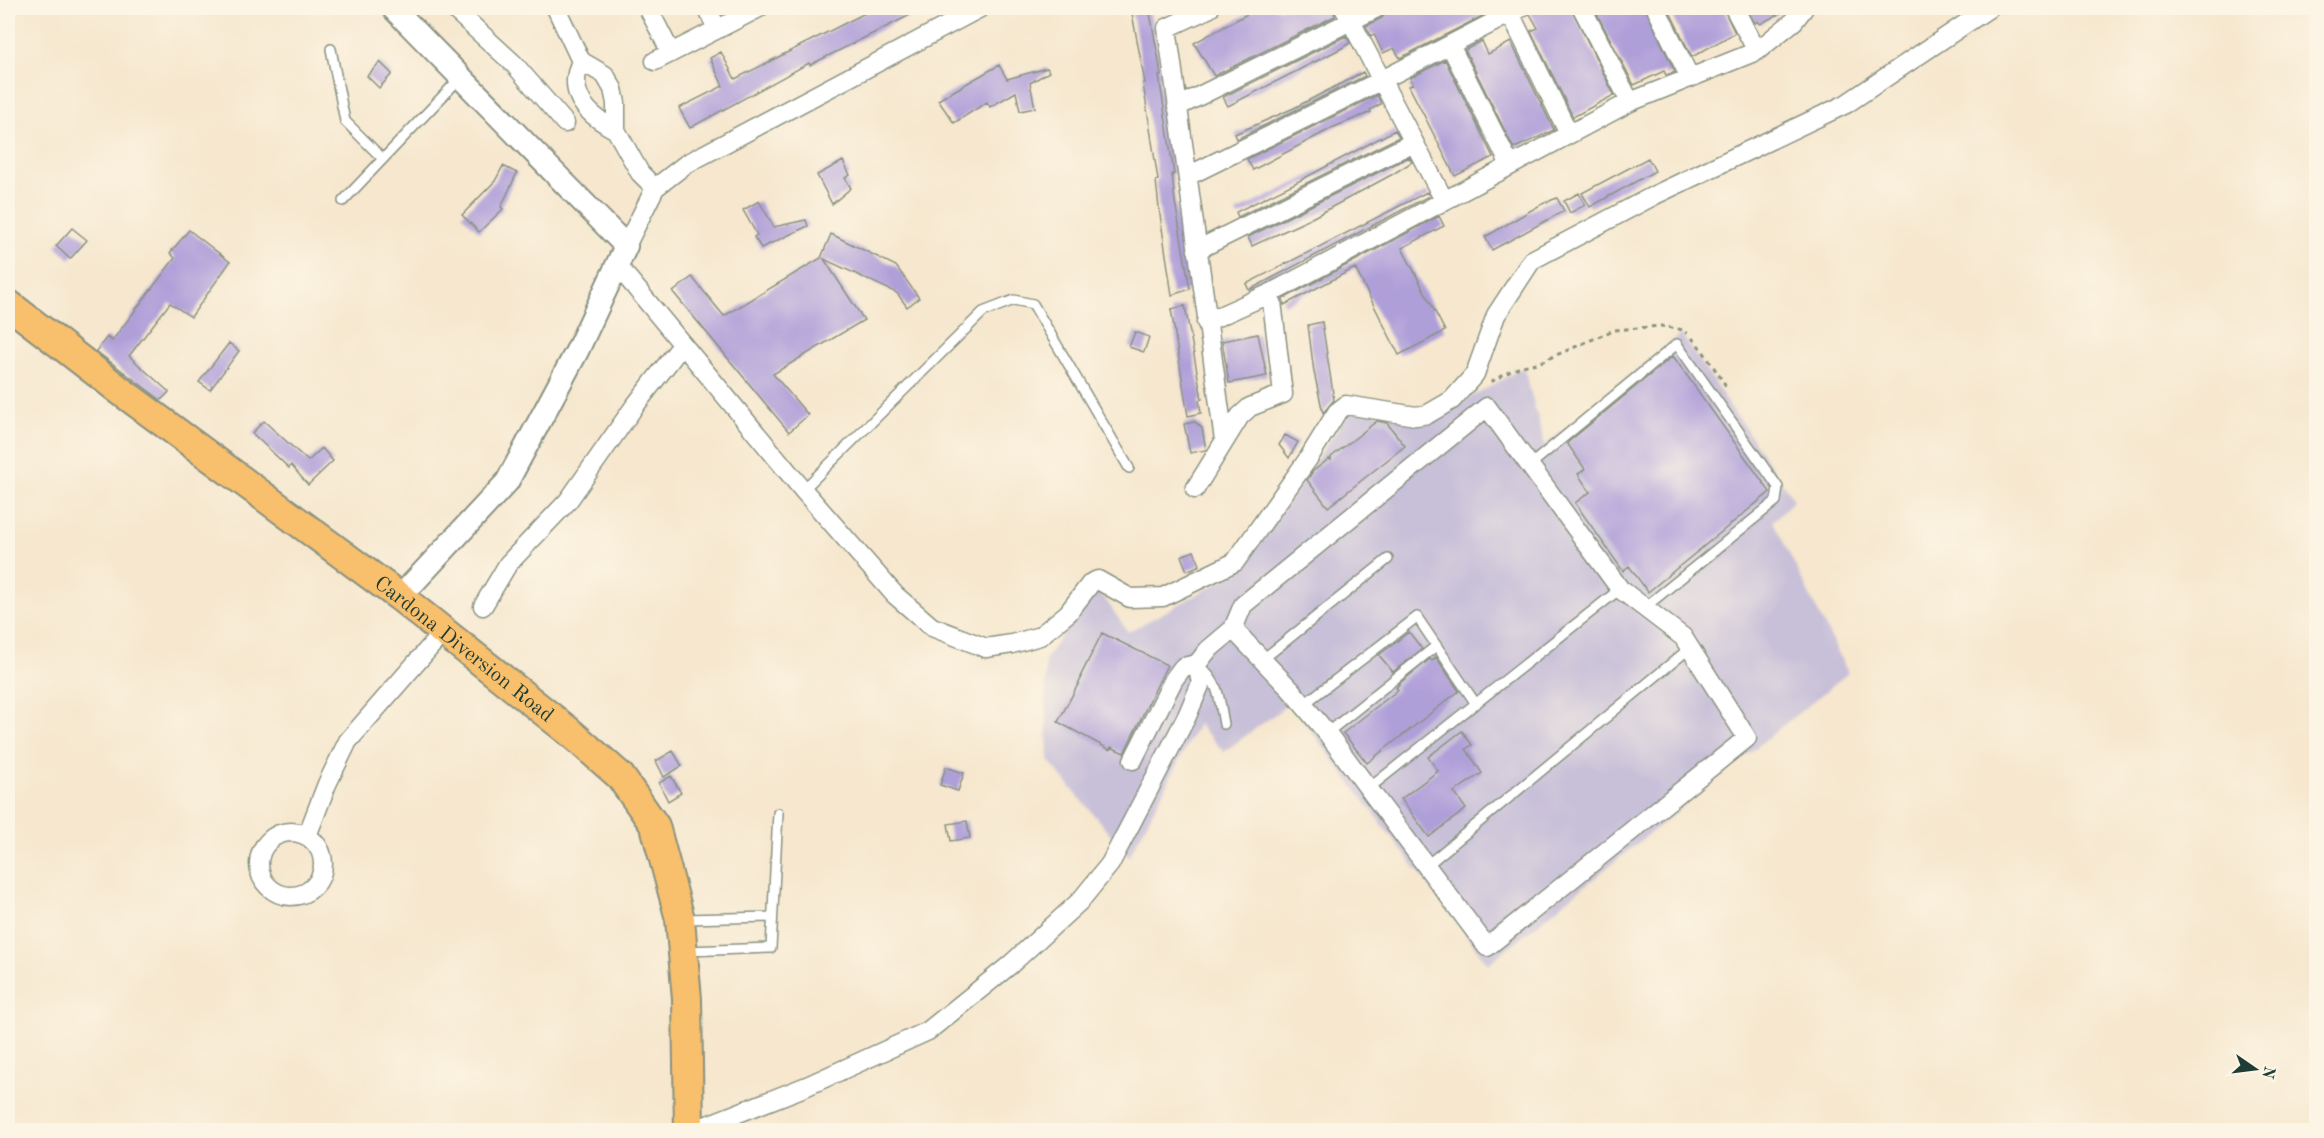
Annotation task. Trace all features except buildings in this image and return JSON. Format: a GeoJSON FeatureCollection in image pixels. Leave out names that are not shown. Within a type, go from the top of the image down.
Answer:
{"type":"FeatureCollection","features":[{"type":"Feature","properties":{"kind":"main road","name":"Cardona Diversion Road"},"geometry":{"type":"LineString","coordinates":[[8,304],[132,399],[400,597],[570,732],[620,776],[655,826],[680,919],[687,999],[689,1131]]}},
{"type":"Feature","properties":{"kind":"street"},"geometry":{"type":"LineString","coordinates":[[393,8],[461,77],[621,255],[682,345],[895,596],[932,627],[986,648],[1040,636],[1068,613],[1091,583],[1098,580],[1130,598],[1163,597],[1235,562],[1308,459],[1337,412],[1346,405],[1416,417],[1428,414],[1452,400],[1475,374],[1496,315],[1532,260],[1655,195],[1846,104],[1989,8]]}},
{"type":"Feature","properties":{"kind":"street"},"geometry":{"type":"LineString","coordinates":[[453,8],[514,64],[565,123]]}},
{"type":"Feature","properties":{"kind":"street"},"geometry":{"type":"LineString","coordinates":[[556,8],[581,61],[604,75],[613,89],[616,103],[616,130],[640,173],[655,188]]}},
{"type":"Feature","properties":{"kind":"street"},"geometry":{"type":"LineString","coordinates":[[648,8],[663,57],[759,8]]}},
{"type":"Feature","properties":{"kind":"street"},"geometry":{"type":"LineString","coordinates":[[706,8],[717,29]]}},
{"type":"Feature","properties":{"kind":"street"},"geometry":{"type":"LineString","coordinates":[[400,597],[507,482],[578,351],[621,255],[655,188],[686,164],[980,8]]}},
{"type":"Feature","properties":{"kind":"street"},"geometry":{"type":"LineString","coordinates":[[1210,8],[1167,28],[1224,440]]}},
{"type":"Feature","properties":{"kind":"street"},"geometry":{"type":"LineString","coordinates":[[1177,107],[1348,14],[1377,8]]}},
{"type":"Feature","properties":{"kind":"street"},"geometry":{"type":"LineString","coordinates":[[1582,8],[1630,102]]}},
{"type":"Feature","properties":{"kind":"street"},"geometry":{"type":"LineString","coordinates":[[1656,8],[1689,78]]}},
{"type":"Feature","properties":{"kind":"street"},"geometry":{"type":"LineString","coordinates":[[1734,8],[1757,51]]}},
{"type":"Feature","properties":{"kind":"street"},"geometry":{"type":"LineString","coordinates":[[1206,322],[1270,293],[1630,102],[1757,51],[1794,21],[1804,8]]}},
{"type":"Feature","properties":{"kind":"street"},"geometry":{"type":"LineString","coordinates":[[1188,176],[1382,80],[1515,10],[1569,134]]}},
{"type":"Feature","properties":{"kind":"street"},"geometry":{"type":"LineString","coordinates":[[1348,14],[1444,200]]}},
{"type":"Feature","properties":{"kind":"street"},"geometry":{"type":"LineString","coordinates":[[1450,45],[1510,165]]}},
{"type":"Feature","properties":{"kind":"street"},"geometry":{"type":"LineString","coordinates":[[581,61],[576,80],[581,100],[598,121],[616,130]]}},
{"type":"Feature","properties":{"kind":"street"},"geometry":{"type":"LineString","coordinates":[[1197,250],[1414,142]]}},
{"type":"Feature","properties":{"kind":"street"},"geometry":{"type":"LineString","coordinates":[[1195,489],[1240,416],[1250,407],[1283,394],[1270,293]]}},
{"type":"Feature","properties":{"kind":"street"},"geometry":{"type":"LineString","coordinates":[[483,606],[508,564],[568,501],[634,407],[682,345]]}},
{"type":"Feature","properties":{"kind":"street"},"geometry":{"type":"LineString","coordinates":[[1133,760],[1174,679],[1184,667],[1197,664],[1208,650],[1233,629],[1242,605],[1486,407],[1620,589],[1683,637],[1747,738],[1487,947],[1327,733],[1233,629]]}},
{"type":"Feature","properties":{"kind":"street"},"geometry":{"type":"LineString","coordinates":[[307,836],[327,784],[348,741],[444,631]]}},
{"type":"Feature","properties":{"kind":"street"},"geometry":{"type":"LineString","coordinates":[[695,1131],[807,1086],[928,1031],[1010,965],[1080,901],[1110,864],[1187,716],[1201,683],[1197,664]]}},
{"type":"Feature","properties":{"kind":"lane"},"geometry":{"type":"LineString","coordinates":[[331,49],[345,121],[383,159]]}},
{"type":"Feature","properties":{"kind":"lane"},"geometry":{"type":"LineString","coordinates":[[343,201],[461,77]]}},
{"type":"Feature","properties":{"kind":"lane"},"geometry":{"type":"LineString","coordinates":[[803,490],[983,312],[1014,300],[1033,304],[1129,468]]}},
{"type":"Feature","properties":{"kind":"lane"},"geometry":{"type":"LineString","coordinates":[[1530,465],[1677,344],[1778,487],[1776,501],[1644,608]]}},
{"type":"Feature","properties":{"kind":"lane"},"geometry":{"type":"LineString","coordinates":[[1262,660],[1388,559]]}},
{"type":"Feature","properties":{"kind":"lane"},"geometry":{"type":"LineString","coordinates":[[1368,789],[1620,589]]}},
{"type":"Feature","properties":{"kind":"lane"},"geometry":{"type":"LineString","coordinates":[[1303,705],[1418,617],[1476,704]]}},
{"type":"Feature","properties":{"kind":"lane"},"geometry":{"type":"LineString","coordinates":[[1327,733],[1436,646]]}},
{"type":"Feature","properties":{"kind":"lane"},"geometry":{"type":"LineString","coordinates":[[1426,866],[1690,648]]}},
{"type":"Feature","properties":{"kind":"lane"},"geometry":{"type":"LineString","coordinates":[[1197,664],[1210,675],[1216,686],[1224,724]]}},
{"type":"Feature","properties":{"kind":"lane"},"geometry":{"type":"LineString","coordinates":[[684,951],[771,948],[778,813]]}},
{"type":"Feature","properties":{"kind":"lane"},"geometry":{"type":"LineString","coordinates":[[680,919],[772,917]]}},
{"type":"Feature","properties":{"kind":"path"},"geometry":{"type":"LineString","coordinates":[[1491,382],[1525,364],[1538,363],[1614,330],[1661,326],[1684,330],[1703,351],[1732,395]]}},
{"type":"Feature","properties":{"kind":"shaded area"},"geometry":{"type":"Polygon","coordinates":[[[1681,334],[1794,500],[1773,521],[1848,673],[1488,964],[1290,703],[1224,752],[1198,724],[1129,857],[1048,760],[1045,660],[1096,586],[1128,632],[1242,570],[1351,409],[1428,422],[1524,367],[1545,445],[1681,334]]]}}]}
